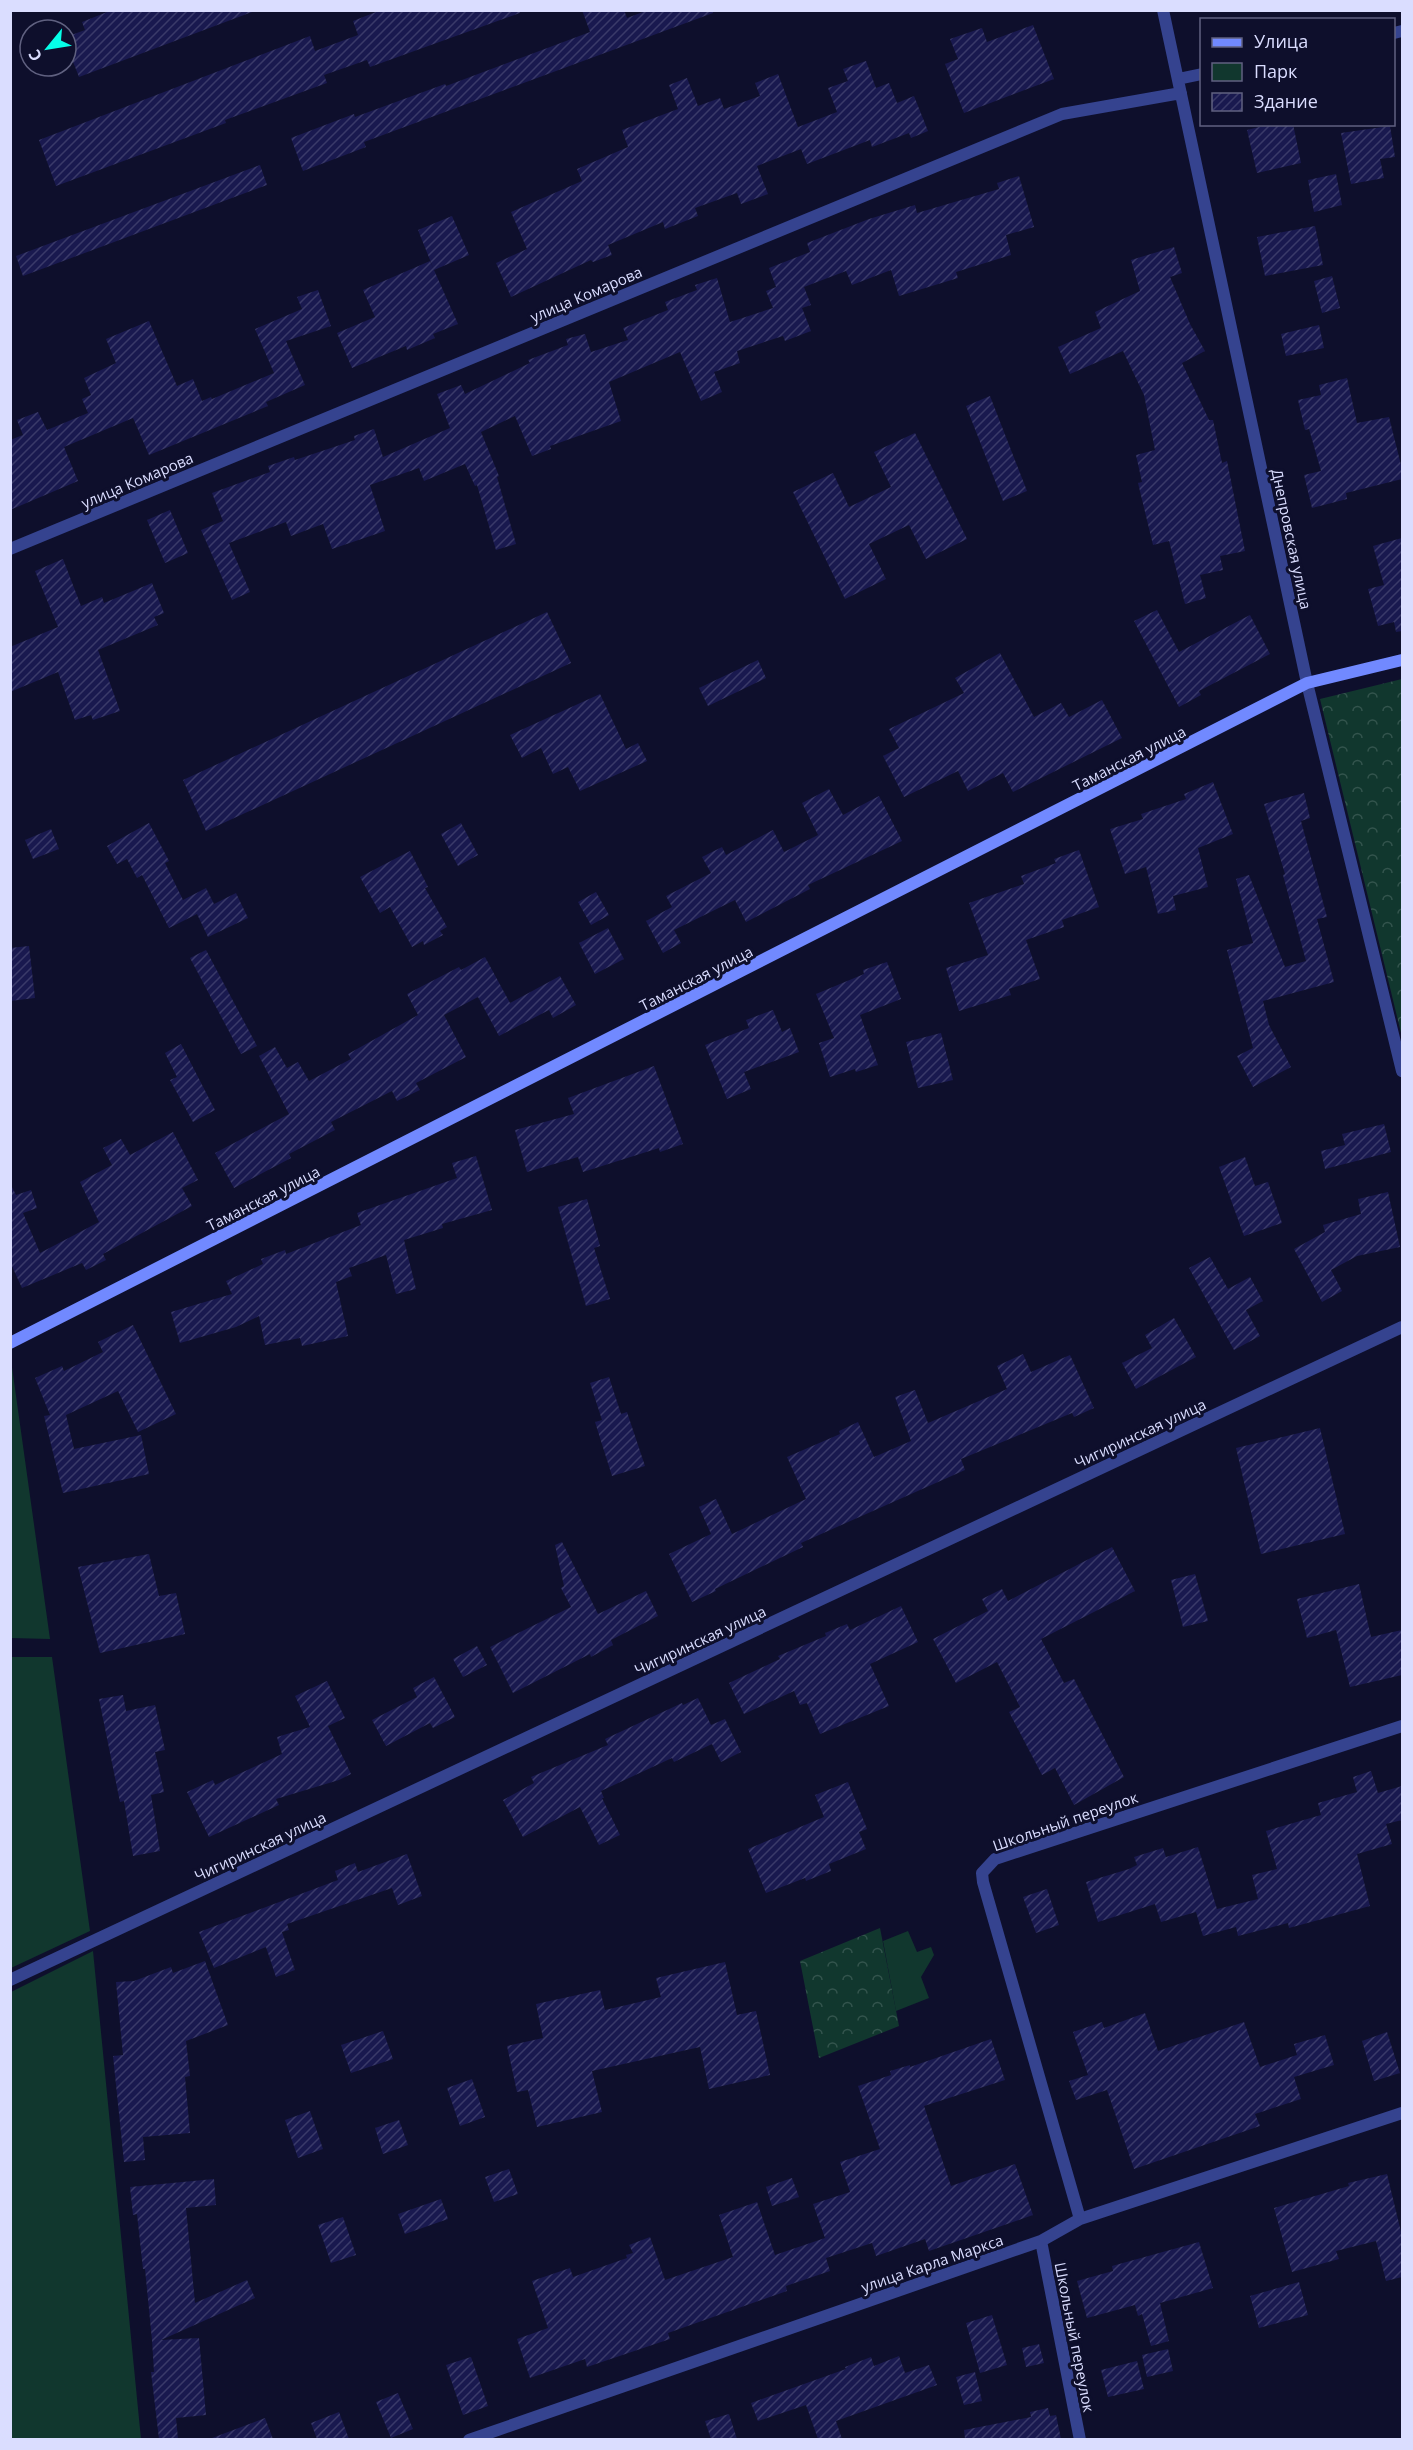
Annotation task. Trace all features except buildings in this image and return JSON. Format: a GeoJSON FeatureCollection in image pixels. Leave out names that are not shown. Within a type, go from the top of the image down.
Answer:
{"type":"FeatureCollection","features":[{"type":"Feature","properties":{"kind":"street","name":"Днепровская улица"},"geometry":{"type":"LineString","coordinates":[[1163,10],[1307,683],[1402,1071]]}},
{"type":"Feature","properties":{"kind":"street"},"geometry":{"type":"LineString","coordinates":[[1178,79],[1200,74]]}},
{"type":"Feature","properties":{"kind":"street","name":"улица Комарова"},"geometry":{"type":"LineString","coordinates":[[10,549],[1062,114],[1181,93]]}},
{"type":"Feature","properties":{"kind":"street","name":"Таманская улица"},"geometry":{"type":"LineString","coordinates":[[10,1343],[1307,683],[1402,660]]}},
{"type":"Feature","properties":{"kind":"street","name":"Чигиринская улица"},"geometry":{"type":"LineString","coordinates":[[10,1980],[1402,1327]]}},
{"type":"Feature","properties":{"kind":"street","name":"Школьный переулок"},"geometry":{"type":"LineString","coordinates":[[1080,2220],[982,1873],[995,1859],[1402,1726]]}},
{"type":"Feature","properties":{"kind":"street","name":"улица Карла Маркса"},"geometry":{"type":"LineString","coordinates":[[469,2439],[1041,2241],[1080,2220],[1402,2113]]}},
{"type":"Feature","properties":{"kind":"street","name":"Школьный переулок"},"geometry":{"type":"LineString","coordinates":[[1041,2241],[1080,2439]]}},
{"type":"Feature","properties":{"kind":"green space"},"geometry":{"type":"Polygon","coordinates":[[[1402,679],[1402,1037],[1320,699],[1402,679]]]}},
{"type":"Feature","properties":{"kind":"green space"},"geometry":{"type":"Polygon","coordinates":[[[11,1360],[50,1639],[11,1638],[11,1360]]]}},
{"type":"Feature","properties":{"kind":"green space"},"geometry":{"type":"Polygon","coordinates":[[[10,1657],[52,1657],[90,1931],[11,1968],[10,1657]]]}},
{"type":"Feature","properties":{"kind":"green space"},"geometry":{"type":"Polygon","coordinates":[[[880,1928],[899,2026],[819,2058],[800,1961],[880,1928]]]}},
{"type":"Feature","properties":{"kind":"green space"},"geometry":{"type":"Polygon","coordinates":[[[908,1931],[917,1952],[931,1947],[934,1955],[921,1977],[929,1998],[896,2011],[883,1941],[908,1931]]]}},
{"type":"Feature","properties":{"kind":"green space"},"geometry":{"type":"Polygon","coordinates":[[[93,1951],[141,2439],[11,2439],[11,1992],[93,1951]]]}}]}
